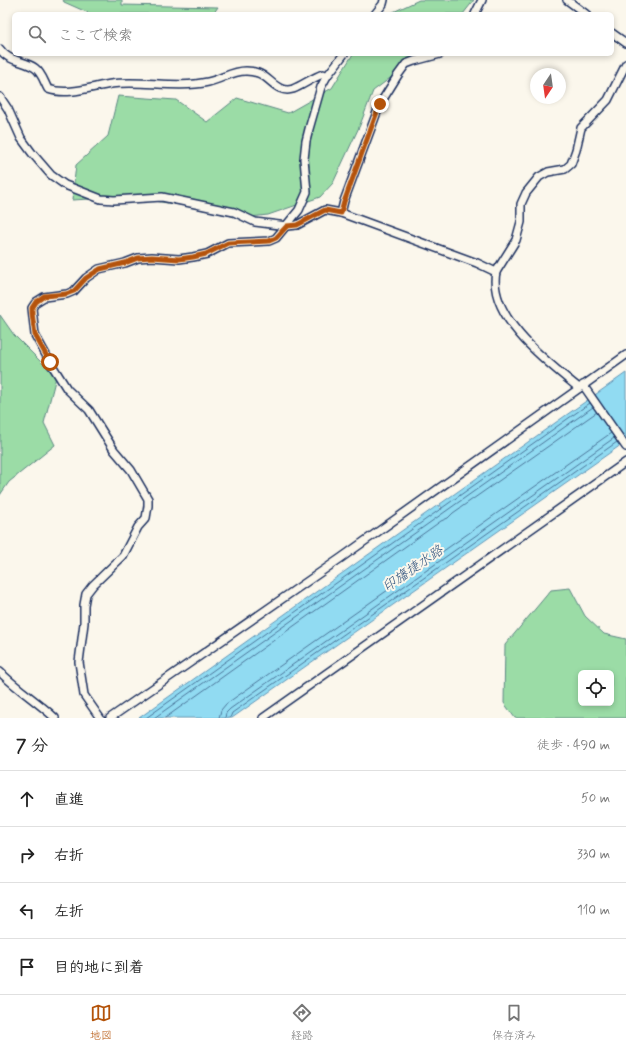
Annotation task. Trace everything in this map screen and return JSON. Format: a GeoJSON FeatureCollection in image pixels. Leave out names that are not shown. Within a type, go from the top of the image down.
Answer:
{"type":"FeatureCollection","features":[{"type":"Feature","properties":{"kind":"street"},"geometry":{"type":"LineString","coordinates":[[377,12],[384,0]]}},
{"type":"Feature","properties":{"kind":"street"},"geometry":{"type":"LineString","coordinates":[[476,12],[482,0]]}},
{"type":"Feature","properties":{"kind":"street"},"geometry":{"type":"LineString","coordinates":[[567,0],[583,12]]}},
{"type":"Feature","properties":{"kind":"street"},"geometry":{"type":"LineString","coordinates":[[614,34],[626,43]]}},
{"type":"Feature","properties":{"kind":"street"},"geometry":{"type":"LineString","coordinates":[[0,49],[8,57],[36,68],[42,75],[48,89],[65,92],[119,83],[165,85],[192,84],[209,82],[233,72],[246,71],[259,73],[281,89],[287,90],[323,74],[328,76]]}},
{"type":"Feature","properties":{"kind":"street"},"geometry":{"type":"LineString","coordinates":[[100,718],[84,695],[79,662],[86,594],[93,585],[123,556],[138,527],[146,518],[148,513],[148,499],[131,470],[114,450],[88,410],[67,389],[50,362],[35,335],[32,308],[36,302],[44,296],[66,294],[74,291],[86,278],[100,269],[138,258],[152,257],[179,259],[193,257],[206,254],[228,243],[269,241],[276,238],[300,210],[307,192],[304,159],[306,141],[321,86],[343,56]]}},
{"type":"Feature","properties":{"kind":"street"},"geometry":{"type":"LineString","coordinates":[[341,213],[380,104],[406,64],[433,56]]}},
{"type":"Feature","properties":{"kind":"street"},"geometry":{"type":"LineString","coordinates":[[626,64],[608,100],[581,128],[571,164],[565,169],[548,172],[539,177],[526,192],[521,204],[521,222],[516,240],[496,272],[494,280],[500,304],[516,330],[546,360],[588,393],[626,447]]}},
{"type":"Feature","properties":{"kind":"street"},"geometry":{"type":"LineString","coordinates":[[0,97],[8,109],[21,138],[51,175],[65,185],[101,199],[114,200],[162,197],[234,212],[255,222],[287,226],[297,225],[325,210],[341,213],[478,263],[496,272]]}},
{"type":"Feature","properties":{"kind":"street"},"geometry":{"type":"LineString","coordinates":[[110,718],[341,558],[626,355]]}},
{"type":"Feature","properties":{"kind":"street"},"geometry":{"type":"LineString","coordinates":[[263,718],[626,462]]}},
{"type":"Feature","properties":{"kind":"street"},"geometry":{"type":"LineString","coordinates":[[0,672],[14,686],[55,718]]}},
{"type":"Feature","properties":{"kind":"green space"},"geometry":{"type":"Polygon","coordinates":[[[63,0],[122,0],[122,5],[218,7],[214,12],[86,12],[64,2],[63,0]]]}},
{"type":"Feature","properties":{"kind":"green space"},"geometry":{"type":"Polygon","coordinates":[[[419,0],[474,0],[465,12],[393,12],[419,0]]]}},
{"type":"Feature","properties":{"kind":"green space"},"geometry":{"type":"Polygon","coordinates":[[[352,56],[419,56],[373,91],[360,125],[333,183],[320,197],[268,215],[241,218],[181,205],[127,197],[72,200],[76,165],[108,136],[118,96],[176,100],[207,122],[237,98],[288,113],[332,88],[352,56]]]}},
{"type":"Feature","properties":{"kind":"green space"},"geometry":{"type":"Polygon","coordinates":[[[0,315],[14,335],[56,377],[44,423],[55,445],[9,482],[0,495],[0,315]]]}},
{"type":"Feature","properties":{"kind":"green space"},"geometry":{"type":"Polygon","coordinates":[[[570,588],[585,616],[604,634],[626,639],[626,718],[515,718],[504,703],[505,645],[551,590],[570,588]]]}},
{"type":"Feature","properties":{"kind":"water","name":"印旛捷水路"},"geometry":{"type":"Polygon","coordinates":[[[626,373],[626,441],[618,447],[232,718],[139,718],[438,505],[441,510],[440,504],[626,373]]]}},
{"type":"Feature","properties":{"kind":"route"},"geometry":{"type":"LineString","coordinates":[[50,362],[35,335],[32,313],[32,308],[36,302],[44,296],[66,294],[74,291],[86,278],[100,269],[138,258],[152,257],[179,259],[206,254],[228,243],[269,241],[276,238],[287,226],[297,225],[325,210],[341,213],[380,104]]}}]}
